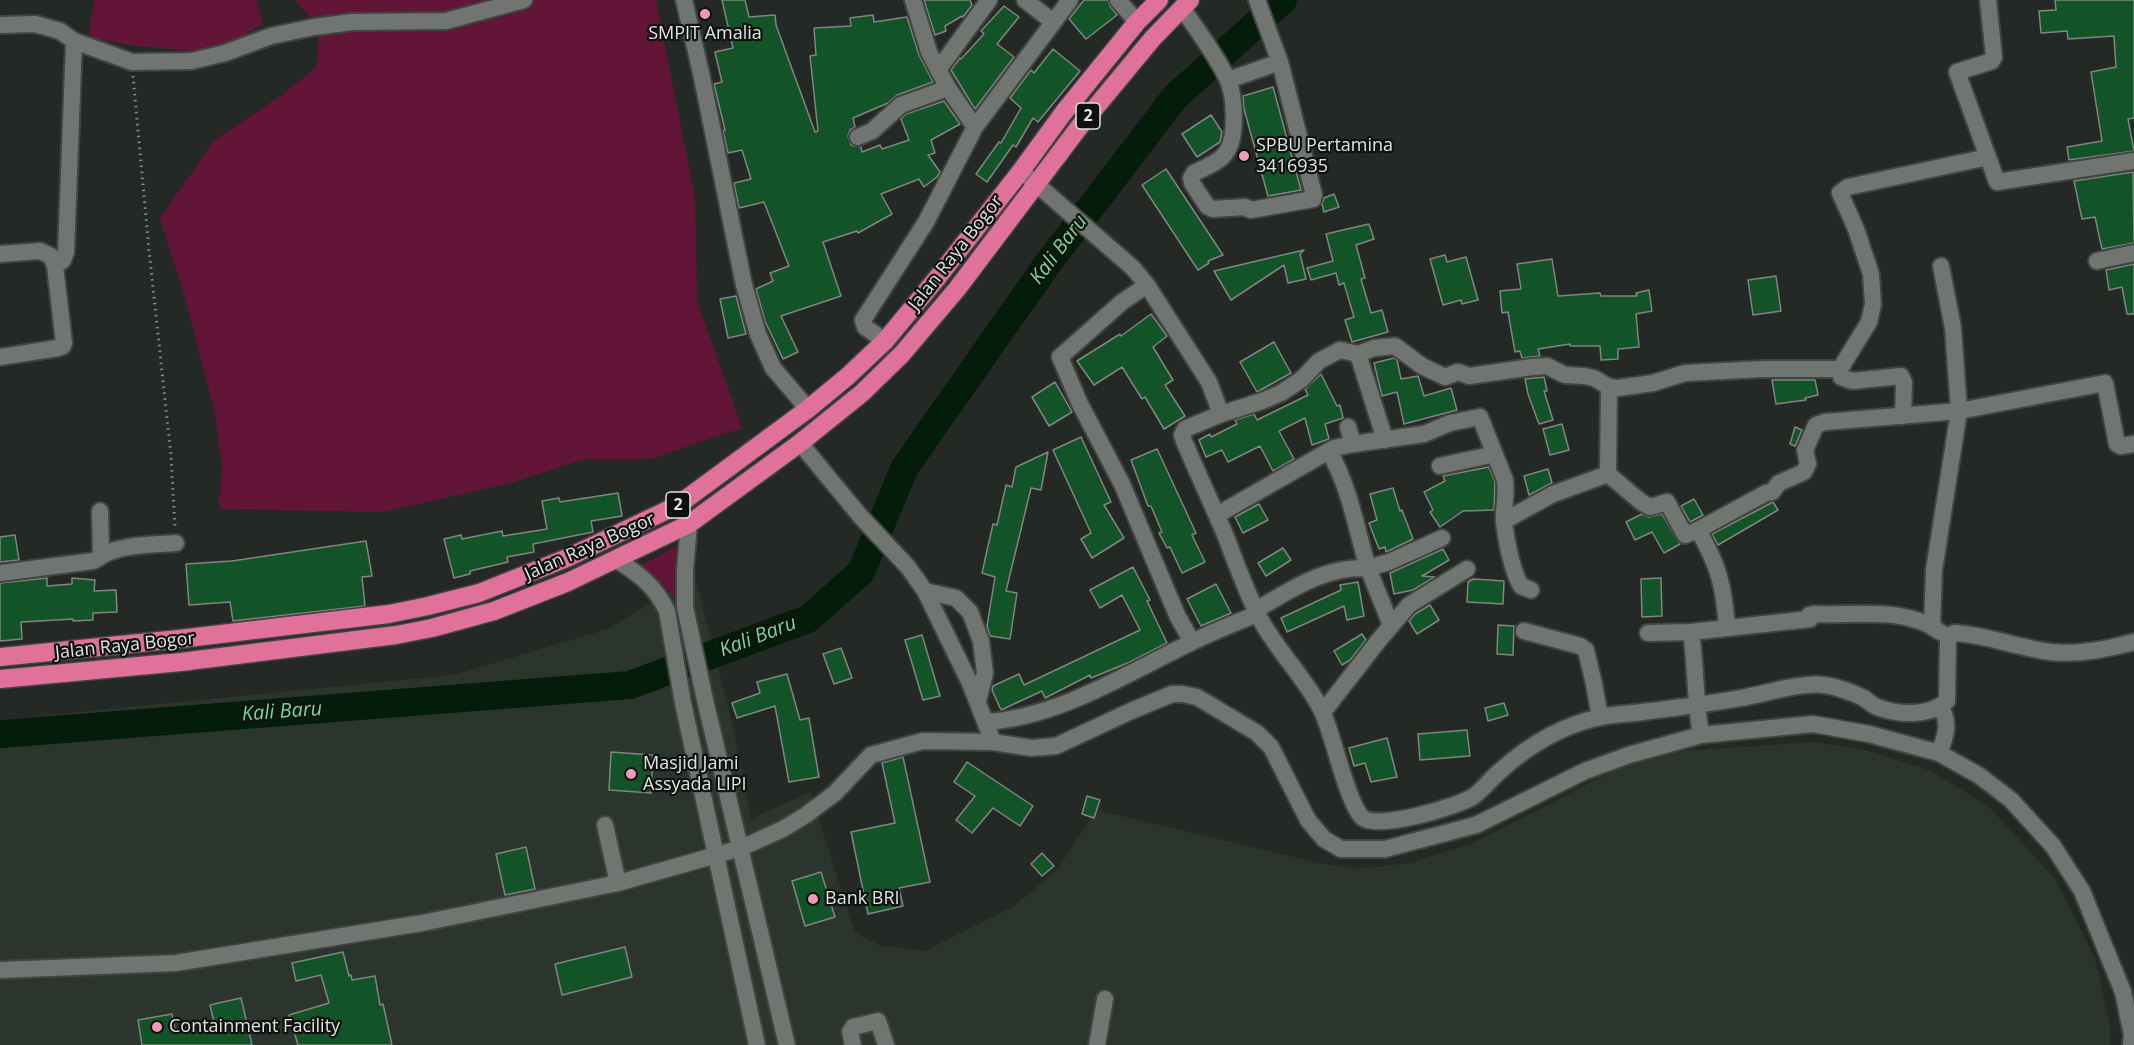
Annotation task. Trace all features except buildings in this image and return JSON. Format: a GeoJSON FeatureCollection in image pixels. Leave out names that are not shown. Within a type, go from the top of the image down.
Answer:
{"type":"FeatureCollection","features":[{"type":"Feature","properties":{"kind":"highway","name":"Jalan Raya Bogor"},"geometry":{"type":"LineString","coordinates":[[0,657],[389,614],[479,593],[567,558],[678,505],[808,409],[885,341],[1021,171],[1064,112],[1137,22],[1159,0]]}},
{"type":"Feature","properties":{"kind":"highway","name":"Jalan Raya Bogor"},"geometry":{"type":"LineString","coordinates":[[0,679],[181,662],[396,635],[432,628],[494,611],[568,582],[689,524],[800,443],[862,393],[902,354],[957,289],[1080,126],[1152,38],[1187,9]]}},
{"type":"Feature","properties":{"kind":"street"},"geometry":{"type":"LineString","coordinates":[[0,25],[35,24],[60,31],[74,41],[132,62],[192,61],[271,36],[352,22],[446,21],[525,0]]}},
{"type":"Feature","properties":{"kind":"street"},"geometry":{"type":"LineString","coordinates":[[684,0],[744,285],[758,334],[774,368],[808,409]]}},
{"type":"Feature","properties":{"kind":"street"},"geometry":{"type":"LineString","coordinates":[[913,0],[929,52],[948,88],[975,127]]}},
{"type":"Feature","properties":{"kind":"street"},"geometry":{"type":"LineString","coordinates":[[1025,0],[1053,22]]}},
{"type":"Feature","properties":{"kind":"street"},"geometry":{"type":"LineString","coordinates":[[885,341],[866,327],[863,320],[926,222],[975,127],[1070,0]]}},
{"type":"Feature","properties":{"kind":"street"},"geometry":{"type":"LineString","coordinates":[[1118,0],[1137,22]]}},
{"type":"Feature","properties":{"kind":"street"},"geometry":{"type":"LineString","coordinates":[[1187,9],[1226,76],[1233,111],[1230,147],[1223,157],[1194,173],[1191,178],[1192,183],[1207,206],[1213,209],[1245,207],[1251,210],[1313,199],[1314,195],[1277,55],[1257,0]]}},
{"type":"Feature","properties":{"kind":"street"},"geometry":{"type":"LineString","coordinates":[[1988,0],[1994,57],[1992,61],[1957,72],[1997,182],[2134,161]]}},
{"type":"Feature","properties":{"kind":"street"},"geometry":{"type":"LineString","coordinates":[[938,70],[984,2]]}},
{"type":"Feature","properties":{"kind":"street"},"geometry":{"type":"LineString","coordinates":[[55,266],[63,260],[66,252],[74,41]]}},
{"type":"Feature","properties":{"kind":"street"},"geometry":{"type":"LineString","coordinates":[[1226,76],[1277,55]]}},
{"type":"Feature","properties":{"kind":"street"},"geometry":{"type":"LineString","coordinates":[[858,137],[872,131],[902,105],[948,88]]}},
{"type":"Feature","properties":{"kind":"street"},"geometry":{"type":"LineString","coordinates":[[1903,416],[1903,378],[1848,381],[1841,377],[1840,369],[1869,322],[1873,304],[1871,274],[1856,229],[1842,200],[1841,190],[1988,157]]}},
{"type":"Feature","properties":{"kind":"street"},"geometry":{"type":"LineString","coordinates":[[1021,171],[1110,248],[1147,285],[1209,382],[1221,414]]}},
{"type":"Feature","properties":{"kind":"street"},"geometry":{"type":"LineString","coordinates":[[0,254],[40,252],[51,256],[55,266],[64,343],[63,346],[0,357]]}},
{"type":"Feature","properties":{"kind":"street"},"geometry":{"type":"LineString","coordinates":[[2097,261],[2134,254]]}},
{"type":"Feature","properties":{"kind":"street"},"geometry":{"type":"LineString","coordinates":[[1932,626],[1934,570],[1959,411],[1953,328],[1941,266]]}},
{"type":"Feature","properties":{"kind":"street"},"geometry":{"type":"LineString","coordinates":[[1147,285],[1122,302],[1060,357],[1079,402],[1122,484],[1177,615],[1192,642]]}},
{"type":"Feature","properties":{"kind":"street"},"geometry":{"type":"LineString","coordinates":[[1840,369],[1763,369],[1685,373],[1653,383],[1618,388],[1609,387],[1594,378],[1565,375],[1547,366],[1469,376],[1458,372],[1444,377],[1422,366],[1395,346],[1374,348],[1358,354],[1340,350],[1318,361],[1302,379],[1281,393],[1185,429],[1182,435],[1256,612],[1275,644],[1323,712],[1356,808],[1360,816],[1370,821],[1440,811],[1461,803],[1474,796],[1516,757],[1540,741],[1560,729],[1600,717],[1696,705],[1817,684],[1841,689],[1877,707],[1899,712],[1923,712],[1941,706],[1947,699],[1948,636]]}},
{"type":"Feature","properties":{"kind":"street"},"geometry":{"type":"LineString","coordinates":[[1358,354],[1385,440]]}},
{"type":"Feature","properties":{"kind":"street"},"geometry":{"type":"LineString","coordinates":[[1608,474],[1650,507],[1666,502],[1684,535],[1772,492],[1779,483],[1804,472],[1808,464],[1806,450],[1816,425],[1959,411],[2105,383],[2117,444],[2121,446],[2134,444]]}},
{"type":"Feature","properties":{"kind":"street"},"geometry":{"type":"LineString","coordinates":[[1608,474],[1609,387]]}},
{"type":"Feature","properties":{"kind":"street"},"geometry":{"type":"LineString","coordinates":[[1217,515],[1335,447],[1424,434],[1450,423],[1480,417],[1506,488],[1504,521],[1518,580],[1521,586],[1531,590]]}},
{"type":"Feature","properties":{"kind":"street"},"geometry":{"type":"LineString","coordinates":[[1348,427],[1353,444]]}},
{"type":"Feature","properties":{"kind":"street"},"geometry":{"type":"LineString","coordinates":[[800,443],[861,517],[908,567],[925,591],[978,701],[993,742]]}},
{"type":"Feature","properties":{"kind":"street"},"geometry":{"type":"LineString","coordinates":[[1329,451],[1348,491],[1368,568],[1391,625]]}},
{"type":"Feature","properties":{"kind":"street"},"geometry":{"type":"LineString","coordinates":[[1440,466],[1495,454]]}},
{"type":"Feature","properties":{"kind":"street"},"geometry":{"type":"LineString","coordinates":[[1504,521],[1553,494],[1608,474]]}},
{"type":"Feature","properties":{"kind":"street"},"geometry":{"type":"LineString","coordinates":[[0,573],[98,560],[101,555],[99,511]]}},
{"type":"Feature","properties":{"kind":"street"},"geometry":{"type":"LineString","coordinates":[[689,524],[685,607],[787,1045]]}},
{"type":"Feature","properties":{"kind":"street"},"geometry":{"type":"LineString","coordinates":[[1698,530],[1713,555],[1720,576],[1725,599],[1726,628]]}},
{"type":"Feature","properties":{"kind":"street"},"geometry":{"type":"LineString","coordinates":[[986,722],[1041,711],[1119,679],[1256,612],[1321,574],[1350,567],[1368,568],[1400,557],[1442,538]]}},
{"type":"Feature","properties":{"kind":"street"},"geometry":{"type":"LineString","coordinates":[[101,555],[132,546],[176,543]]}},
{"type":"Feature","properties":{"kind":"street"},"geometry":{"type":"LineString","coordinates":[[617,560],[648,582],[662,599],[667,611],[683,703],[757,1045]]}},
{"type":"Feature","properties":{"kind":"street"},"geometry":{"type":"LineString","coordinates":[[1323,712],[1391,625],[1410,605],[1467,569]]}},
{"type":"Feature","properties":{"kind":"street"},"geometry":{"type":"LineString","coordinates":[[925,591],[956,598],[970,612],[981,641],[986,673],[978,701]]}},
{"type":"Feature","properties":{"kind":"street"},"geometry":{"type":"LineString","coordinates":[[667,611],[685,607]]}},
{"type":"Feature","properties":{"kind":"street"},"geometry":{"type":"LineString","coordinates":[[1648,633],[1691,632],[1810,619],[1809,615],[1814,614],[1918,619],[1948,636],[1958,633],[2049,652],[2082,652],[2134,642]]}},
{"type":"Feature","properties":{"kind":"street"},"geometry":{"type":"LineString","coordinates":[[1524,631],[1580,646],[1586,650],[1593,674],[1600,717]]}},
{"type":"Feature","properties":{"kind":"street"},"geometry":{"type":"LineString","coordinates":[[1691,632],[1695,663],[1696,705],[1701,735]]}},
{"type":"Feature","properties":{"kind":"street"},"geometry":{"type":"LineString","coordinates":[[0,970],[176,963],[422,923],[618,883],[741,848],[806,815],[836,793],[871,755],[923,741],[993,742],[1031,748],[1056,746],[1172,694],[1197,697],[1257,733],[1271,747],[1308,820],[1324,840],[1341,849],[1385,849],[1476,825],[1585,771],[1629,755],[1701,735],[1813,724],[1869,734],[1939,753],[1980,776],[2011,800],[2053,846],[2082,891],[2123,992],[2132,1035],[2131,1045]]}},
{"type":"Feature","properties":{"kind":"street"},"geometry":{"type":"LineString","coordinates":[[1939,753],[1947,724],[1941,706]]}},
{"type":"Feature","properties":{"kind":"street"},"geometry":{"type":"LineString","coordinates":[[605,825],[618,883]]}},
{"type":"Feature","properties":{"kind":"street"},"geometry":{"type":"LineString","coordinates":[[1097,1045],[1105,999]]}},
{"type":"Feature","properties":{"kind":"street"},"geometry":{"type":"LineString","coordinates":[[853,1045],[850,1032],[853,1027],[878,1021],[886,1045]]}},
{"type":"Feature","properties":{"kind":"path"},"geometry":{"type":"LineString","coordinates":[[132,62],[171,456],[176,543]]}},
{"type":"Feature","properties":{"kind":"shaded area"},"geometry":{"type":"Polygon","coordinates":[[[94,0],[256,0],[263,24],[215,53],[138,46],[89,38],[94,0]]]}},
{"type":"Feature","properties":{"kind":"shaded area"},"geometry":{"type":"Polygon","coordinates":[[[295,0],[656,0],[695,199],[697,301],[742,428],[650,459],[585,459],[507,484],[382,512],[219,509],[222,464],[215,413],[184,294],[160,218],[215,140],[283,94],[317,67],[319,26],[295,0]]]}},
{"type":"Feature","properties":{"kind":"shaded area"},"geometry":{"type":"Polygon","coordinates":[[[681,544],[675,597],[641,565],[681,544]]]}},
{"type":"Feature","properties":{"kind":"shaded area"},"geometry":{"type":"Polygon","coordinates":[[[695,577],[733,727],[751,819],[810,792],[855,933],[881,946],[925,951],[1014,906],[1058,869],[1096,810],[1319,863],[1358,869],[1411,863],[1474,843],[1619,768],[1671,752],[1813,742],[1861,749],[1932,771],[1990,808],[2055,879],[2095,959],[2110,1026],[2110,1045],[0,1045],[0,720],[454,675],[608,629],[695,577]]]}},
{"type":"Feature","properties":{"kind":"waterway","name":"Kali Baru"},"geometry":{"type":"LineString","coordinates":[[0,734],[630,685],[808,619],[861,572],[905,467],[1046,266],[1175,97],[1283,0]]}},
{"type":"Feature","properties":{"kind":"place","name":"SMPIT Amalia"},"geometry":{"type":"Point","coordinates":[705,14]}},
{"type":"Feature","properties":{"kind":"place","name":"SPBU Pertamina 3416935"},"geometry":{"type":"Point","coordinates":[1244,156]}},
{"type":"Feature","properties":{"kind":"place","name":"Masjid Jami Assyada LIPI"},"geometry":{"type":"Point","coordinates":[631,774]}},
{"type":"Feature","properties":{"kind":"place","name":"Bank BRI"},"geometry":{"type":"Point","coordinates":[813,899]}},
{"type":"Feature","properties":{"kind":"place","name":"Containment Facility"},"geometry":{"type":"Point","coordinates":[157,1027]}}]}
